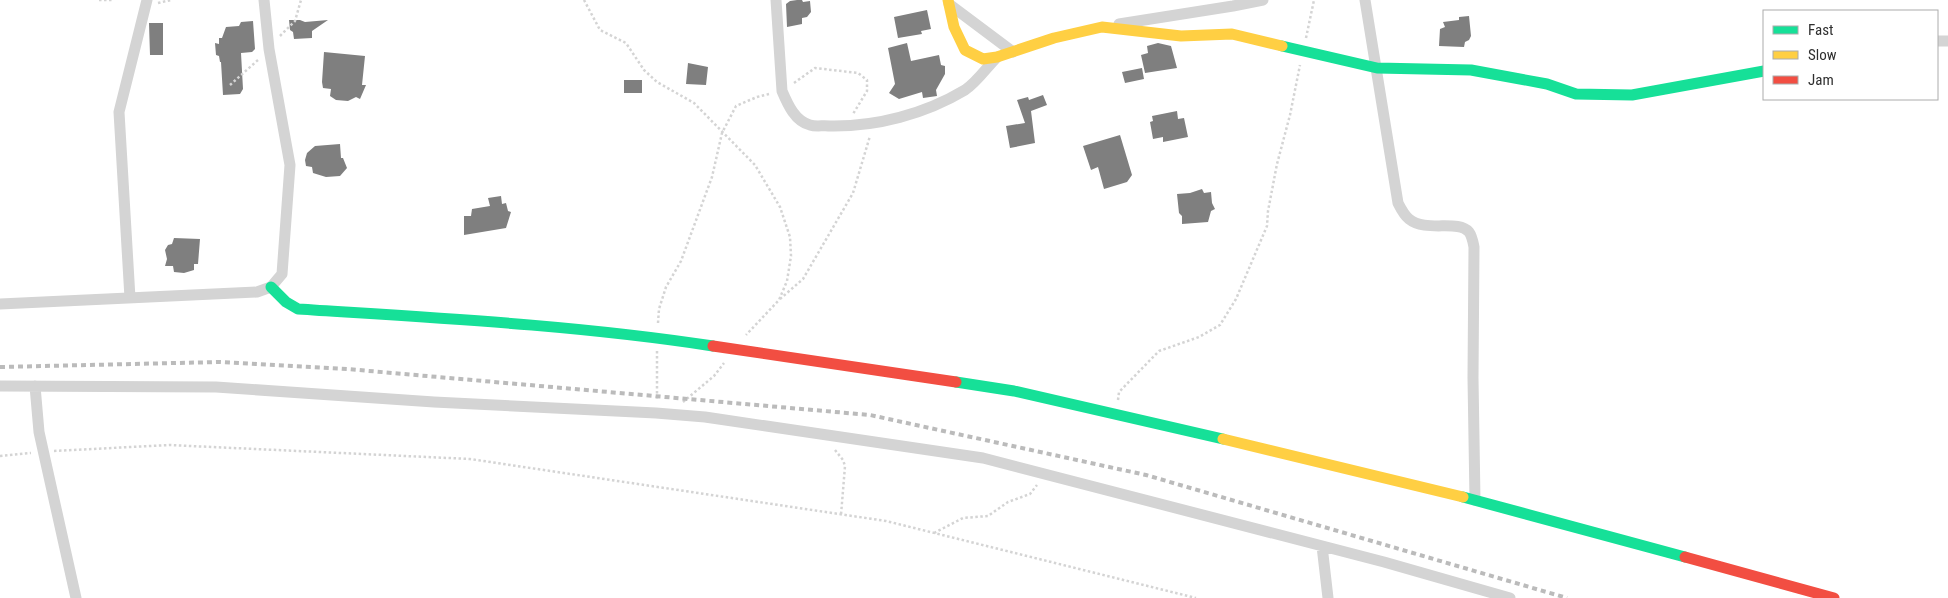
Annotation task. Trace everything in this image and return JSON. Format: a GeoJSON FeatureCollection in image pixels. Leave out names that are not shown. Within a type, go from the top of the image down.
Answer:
{"type":"FeatureCollection","features":[{"type":"Feature","properties":{"kind":"street"},"geometry":{"type":"LineString","coordinates":[[130,298],[119,112],[147,0]]}},
{"type":"Feature","properties":{"kind":"street"},"geometry":{"type":"LineString","coordinates":[[0,304],[257,292],[271,288],[282,274],[290,165],[268,49],[264,0]]}},
{"type":"Feature","properties":{"kind":"street"},"geometry":{"type":"LineString","coordinates":[[776,0],[782,91],[788,105],[798,118],[810,125],[846,126],[908,116],[936,105],[967,88],[997,57]]}},
{"type":"Feature","properties":{"kind":"street"},"geometry":{"type":"LineString","coordinates":[[948,2],[954,26],[965,50],[983,59],[997,57],[1054,38],[1102,27],[1263,0]]}},
{"type":"Feature","properties":{"kind":"street"},"geometry":{"type":"LineString","coordinates":[[1365,0],[1396,194],[1403,212],[1408,219],[1425,227],[1459,227],[1465,229],[1469,232],[1474,247],[1473,378],[1475,500]]}},
{"type":"Feature","properties":{"kind":"street"},"geometry":{"type":"LineString","coordinates":[[948,2],[1013,52]]}},
{"type":"Feature","properties":{"kind":"street"},"geometry":{"type":"LineString","coordinates":[[1102,27],[1181,36],[1232,34],[1377,68],[1471,70],[1547,84],[1576,94],[1605,96],[1632,95],[1665,90],[1763,71]]}},
{"type":"Feature","properties":{"kind":"street"},"geometry":{"type":"LineString","coordinates":[[271,288],[286,302],[298,309],[460,319],[657,337],[1014,391],[1114,413],[1475,500],[1834,598]]}},
{"type":"Feature","properties":{"kind":"street"},"geometry":{"type":"LineString","coordinates":[[0,386],[216,388],[434,402],[656,413],[822,434],[983,458],[1322,546],[1510,598]]}},
{"type":"Feature","properties":{"kind":"street"},"geometry":{"type":"LineString","coordinates":[[35,386],[39,432],[45,451],[76,598]]}},
{"type":"Feature","properties":{"kind":"street"},"geometry":{"type":"LineString","coordinates":[[1322,546],[1328,598]]}},
{"type":"Feature","properties":{"kind":"path"},"geometry":{"type":"LineString","coordinates":[[99,0],[114,0]]}},
{"type":"Feature","properties":{"kind":"path"},"geometry":{"type":"LineString","coordinates":[[584,0],[600,30],[626,44],[644,70],[657,82],[694,103],[755,165],[780,207],[790,237],[791,256],[787,281],[779,300]]}},
{"type":"Feature","properties":{"kind":"path"},"geometry":{"type":"LineString","coordinates":[[1114,413],[1120,404],[1117,398],[1119,392],[1156,354],[1166,348],[1199,337],[1213,330],[1224,319],[1236,300],[1267,226],[1277,164],[1290,115],[1314,0]]}},
{"type":"Feature","properties":{"kind":"path"},"geometry":{"type":"LineString","coordinates":[[656,413],[658,396],[657,337],[659,309],[666,287],[681,261],[712,177],[722,133],[736,106],[757,97],[782,91],[815,68],[858,73],[867,80],[867,91],[846,126]]}},
{"type":"Feature","properties":{"kind":"path"},"geometry":{"type":"LineString","coordinates":[[675,415],[679,406],[714,376],[750,329],[779,300],[804,279],[853,193],[875,121]]}},
{"type":"Feature","properties":{"kind":"path"},"geometry":{"type":"LineString","coordinates":[[822,434],[840,454],[845,466],[841,515]]}},
{"type":"Feature","properties":{"kind":"path"},"geometry":{"type":"LineString","coordinates":[[0,456],[45,451],[169,445],[470,459],[886,522],[1196,598]]}},
{"type":"Feature","properties":{"kind":"path"},"geometry":{"type":"LineString","coordinates":[[933,533],[963,518],[988,516],[1008,502],[1025,497],[1035,489],[1046,474]]}},
{"type":"Feature","properties":{"kind":"building"},"geometry":{"type":"Polygon","coordinates":[[[802,0],[803,2],[810,1],[811,12],[807,17],[802,18],[802,24],[787,27],[786,4],[802,0]]]}},
{"type":"Feature","properties":{"kind":"building"},"geometry":{"type":"Polygon","coordinates":[[[927,10],[931,29],[921,31],[922,34],[898,38],[894,17],[927,10]]]}},
{"type":"Feature","properties":{"kind":"building"},"geometry":{"type":"Polygon","coordinates":[[[1469,16],[1471,36],[1465,42],[1464,47],[1439,46],[1440,29],[1445,27],[1443,22],[1459,20],[1459,17],[1469,16]]]}},
{"type":"Feature","properties":{"kind":"building"},"geometry":{"type":"Polygon","coordinates":[[[289,20],[305,22],[328,20],[312,31],[312,38],[294,39],[293,32],[290,30],[289,20]]]}},
{"type":"Feature","properties":{"kind":"building"},"geometry":{"type":"Polygon","coordinates":[[[253,21],[255,49],[252,52],[241,53],[243,89],[240,94],[223,95],[221,62],[219,56],[216,55],[215,43],[219,44],[219,38],[222,38],[226,27],[239,26],[241,22],[253,21]]]}},
{"type":"Feature","properties":{"kind":"building"},"geometry":{"type":"Polygon","coordinates":[[[149,23],[163,23],[163,55],[150,55],[149,23]]]}},
{"type":"Feature","properties":{"kind":"building"},"geometry":{"type":"Polygon","coordinates":[[[907,43],[911,61],[939,55],[941,65],[945,66],[945,74],[936,90],[937,96],[923,98],[922,92],[899,99],[889,93],[895,84],[888,48],[907,43]]]}},
{"type":"Feature","properties":{"kind":"building"},"geometry":{"type":"Polygon","coordinates":[[[1158,43],[1171,46],[1177,68],[1145,73],[1141,55],[1148,53],[1147,46],[1158,43]]]}},
{"type":"Feature","properties":{"kind":"building"},"geometry":{"type":"Polygon","coordinates":[[[324,52],[365,56],[362,85],[366,85],[360,99],[356,97],[348,101],[336,100],[330,96],[331,89],[323,88],[324,52]]]}},
{"type":"Feature","properties":{"kind":"building"},"geometry":{"type":"Polygon","coordinates":[[[688,63],[708,67],[706,85],[686,84],[688,63]]]}},
{"type":"Feature","properties":{"kind":"building"},"geometry":{"type":"Polygon","coordinates":[[[1142,68],[1144,79],[1125,83],[1122,72],[1142,68]]]}},
{"type":"Feature","properties":{"kind":"building"},"geometry":{"type":"Polygon","coordinates":[[[624,80],[642,80],[642,93],[624,93],[624,80]]]}},
{"type":"Feature","properties":{"kind":"building"},"geometry":{"type":"Polygon","coordinates":[[[1043,95],[1047,105],[1031,111],[1035,143],[1010,148],[1006,126],[1025,123],[1017,100],[1028,97],[1029,100],[1043,95]]]}},
{"type":"Feature","properties":{"kind":"building"},"geometry":{"type":"Polygon","coordinates":[[[1177,111],[1178,119],[1184,118],[1188,137],[1163,142],[1163,137],[1153,139],[1150,122],[1153,121],[1152,116],[1177,111]]]}},
{"type":"Feature","properties":{"kind":"building"},"geometry":{"type":"Polygon","coordinates":[[[1120,135],[1132,175],[1127,182],[1104,189],[1098,167],[1091,170],[1083,146],[1120,135]]]}},
{"type":"Feature","properties":{"kind":"building"},"geometry":{"type":"Polygon","coordinates":[[[340,144],[341,158],[343,158],[347,168],[340,176],[326,177],[313,173],[312,167],[306,166],[307,153],[315,146],[340,144]]]}},
{"type":"Feature","properties":{"kind":"building"},"geometry":{"type":"Polygon","coordinates":[[[1202,189],[1204,193],[1211,192],[1212,203],[1215,209],[1211,211],[1208,222],[1182,224],[1177,194],[1190,193],[1202,189]]]}},
{"type":"Feature","properties":{"kind":"building"},"geometry":{"type":"Polygon","coordinates":[[[501,196],[502,204],[506,203],[508,211],[511,212],[506,228],[464,235],[464,216],[471,216],[472,209],[490,206],[488,198],[501,196]]]}},
{"type":"Feature","properties":{"kind":"building"},"geometry":{"type":"Polygon","coordinates":[[[174,238],[200,239],[198,264],[194,264],[194,270],[184,273],[174,272],[173,266],[165,266],[167,259],[165,250],[168,245],[172,244],[174,238]]]}},
{"type":"Feature","properties":{"kind":"railway"},"geometry":{"type":"LineString","coordinates":[[0,367],[220,362],[347,369],[870,415],[1146,475],[1567,598]]}},
{"type":"Feature","properties":{"kind":"traffic: fast"},"geometry":{"type":"LineString","coordinates":[[1282,46],[1377,68],[1471,70],[1547,84],[1576,94],[1632,95],[1763,71]]}},
{"type":"Feature","properties":{"kind":"traffic: fast"},"geometry":{"type":"LineString","coordinates":[[271,287],[286,302],[298,309],[558,327],[713,346]]}},
{"type":"Feature","properties":{"kind":"traffic: fast"},"geometry":{"type":"LineString","coordinates":[[956,382],[1014,391],[1223,439]]}},
{"type":"Feature","properties":{"kind":"traffic: fast"},"geometry":{"type":"LineString","coordinates":[[1463,497],[1685,557]]}},
{"type":"Feature","properties":{"kind":"traffic: slow"},"geometry":{"type":"LineString","coordinates":[[948,0],[954,27],[965,50],[983,59],[997,57],[1054,38],[1102,27],[1181,36],[1232,34],[1282,46]]}},
{"type":"Feature","properties":{"kind":"traffic: slow"},"geometry":{"type":"LineString","coordinates":[[1223,439],[1463,497]]}},
{"type":"Feature","properties":{"kind":"traffic: jam"},"geometry":{"type":"LineString","coordinates":[[713,346],[956,382]]}},
{"type":"Feature","properties":{"kind":"traffic: jam"},"geometry":{"type":"LineString","coordinates":[[1685,557],[1834,598]]}}]}
